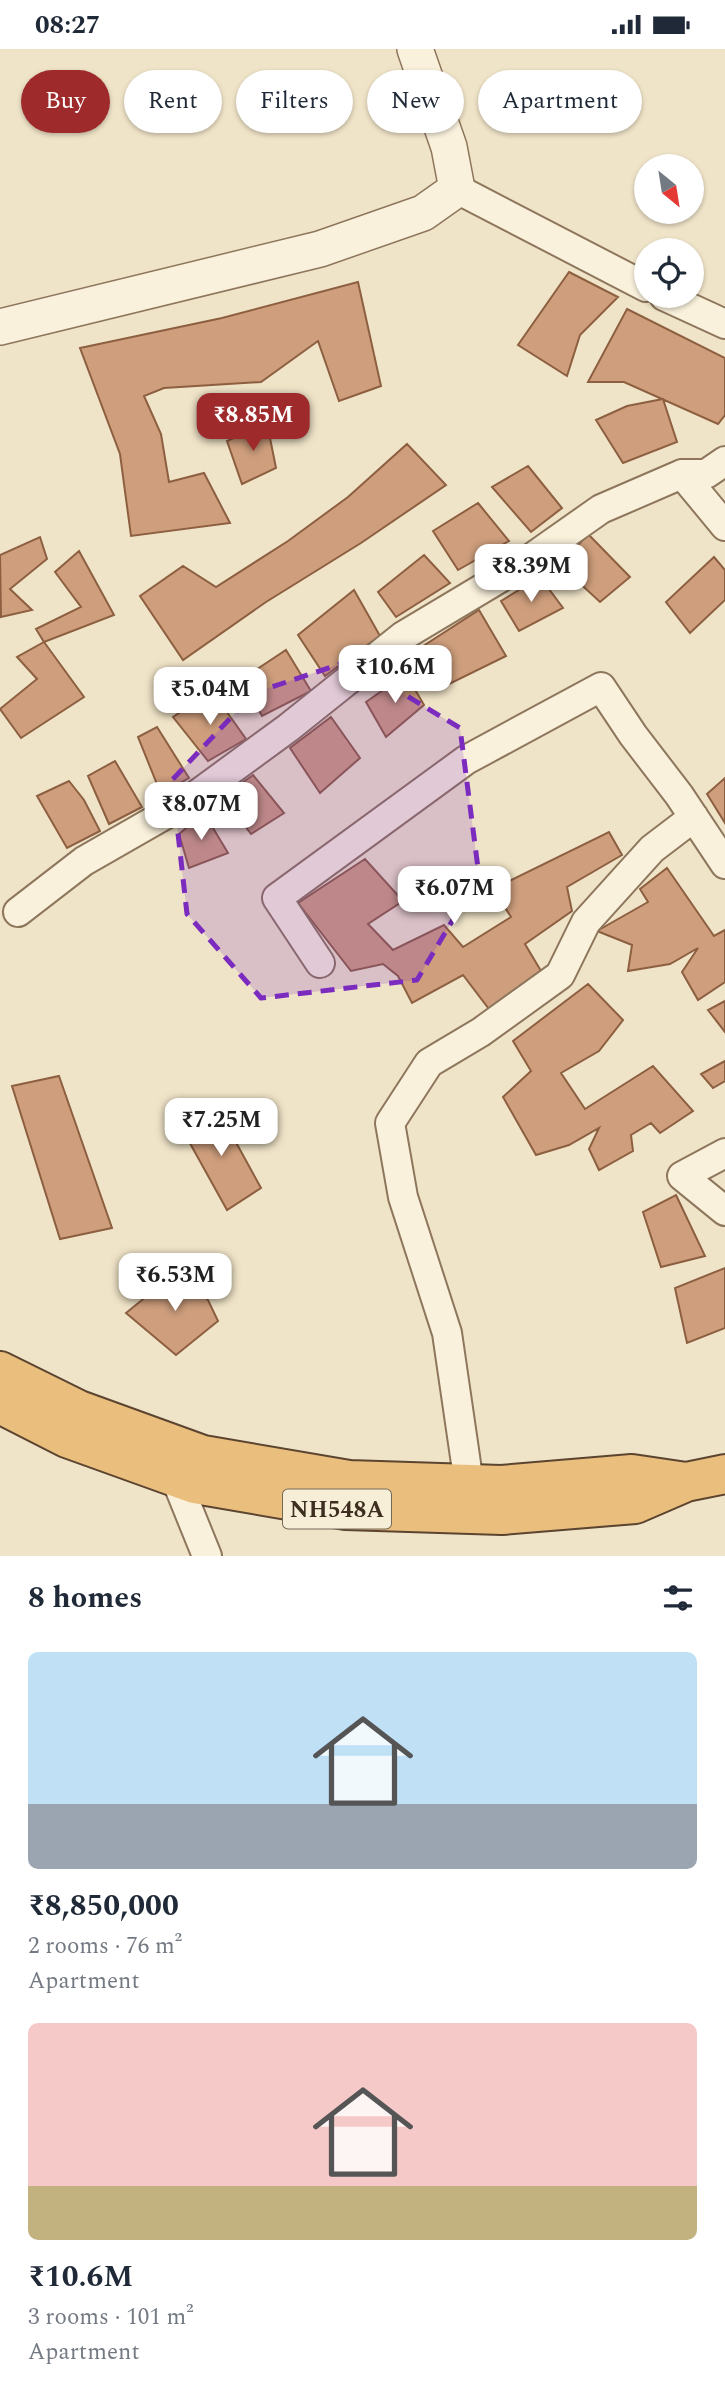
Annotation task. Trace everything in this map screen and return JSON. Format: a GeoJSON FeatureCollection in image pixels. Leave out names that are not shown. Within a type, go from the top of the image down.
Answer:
{"type":"FeatureCollection","features":[{"type":"Feature","properties":{"kind":"highway","name":"NH548A"},"geometry":{"type":"LineString","coordinates":[[0,1371],[79,1410],[203,1455],[349,1481],[501,1485],[632,1474],[686,1482]]}},
{"type":"Feature","properties":{"kind":"highway","name":"NH548A"},"geometry":{"type":"LineString","coordinates":[[0,1404],[67,1438],[195,1484],[346,1510],[502,1515],[635,1504],[686,1482],[725,1474]]}},
{"type":"Feature","properties":{"kind":"street"},"geometry":{"type":"LineString","coordinates":[[415,49],[449,148],[457,189]]}},
{"type":"Feature","properties":{"kind":"street"},"geometry":{"type":"LineString","coordinates":[[457,189],[634,281]]}},
{"type":"Feature","properties":{"kind":"street"},"geometry":{"type":"LineString","coordinates":[[0,327],[320,249],[423,213],[457,189]]}},
{"type":"Feature","properties":{"kind":"street"},"geometry":{"type":"LineString","coordinates":[[690,308],[725,324]]}},
{"type":"Feature","properties":{"kind":"street"},"geometry":{"type":"LineString","coordinates":[[18,912],[84,861],[187,802],[288,728],[403,636],[520,566],[601,509],[682,474],[706,474],[725,461]]}},
{"type":"Feature","properties":{"kind":"street"},"geometry":{"type":"LineString","coordinates":[[682,474],[725,526]]}},
{"type":"Feature","properties":{"kind":"street"},"geometry":{"type":"LineString","coordinates":[[320,963],[277,898],[466,760],[601,687],[725,864]]}},
{"type":"Feature","properties":{"kind":"street"},"geometry":{"type":"LineString","coordinates":[[470,1484],[447,1333],[403,1197],[390,1123],[429,1063],[481,1032],[561,975],[586,922],[652,849],[694,817]]}},
{"type":"Feature","properties":{"kind":"street"},"geometry":{"type":"LineString","coordinates":[[725,1153],[682,1176],[725,1211]]}},
{"type":"Feature","properties":{"kind":"street"},"geometry":{"type":"LineString","coordinates":[[176,1477],[207,1556]]}},
{"type":"Feature","properties":{"kind":"highlighted area"},"geometry":{"type":"Polygon","coordinates":[[[349,661],[460,728],[479,876],[417,980],[261,998],[187,914],[172,780],[254,693],[349,661]]]}},
{"type":"Feature","properties":{"kind":"building"},"geometry":{"type":"Polygon","coordinates":[[[569,272],[618,297],[580,335],[567,376],[518,345],[569,272]]]}},
{"type":"Feature","properties":{"kind":"building"},"geometry":{"type":"Polygon","coordinates":[[[358,282],[381,386],[339,401],[318,341],[261,382],[164,388],[144,396],[161,434],[169,482],[204,473],[230,523],[131,536],[120,454],[80,348],[222,318],[358,282]]]}},
{"type":"Feature","properties":{"kind":"building"},"geometry":{"type":"Polygon","coordinates":[[[627,309],[725,358],[725,415],[718,424],[624,382],[588,382],[627,309]]]}},
{"type":"Feature","properties":{"kind":"building"},"geometry":{"type":"Polygon","coordinates":[[[663,399],[677,442],[623,463],[596,420],[627,406],[663,399]]]}},
{"type":"Feature","properties":{"kind":"building"},"geometry":{"type":"Polygon","coordinates":[[[267,423],[276,468],[242,484],[227,441],[267,423]]]}},
{"type":"Feature","properties":{"kind":"building"},"geometry":{"type":"Polygon","coordinates":[[[407,444],[446,485],[361,543],[266,602],[183,660],[140,596],[183,566],[216,587],[288,541],[348,497],[407,444]]]}},
{"type":"Feature","properties":{"kind":"building"},"geometry":{"type":"Polygon","coordinates":[[[528,466],[562,508],[531,532],[492,487],[528,466]]]}},
{"type":"Feature","properties":{"kind":"building"},"geometry":{"type":"Polygon","coordinates":[[[478,503],[509,541],[458,570],[433,531],[478,503]]]}},
{"type":"Feature","properties":{"kind":"building"},"geometry":{"type":"Polygon","coordinates":[[[588,534],[630,577],[600,602],[560,565],[588,534]]]}},
{"type":"Feature","properties":{"kind":"building"},"geometry":{"type":"Polygon","coordinates":[[[40,537],[47,559],[10,589],[32,610],[1,617],[0,555],[40,537]]]}},
{"type":"Feature","properties":{"kind":"building"},"geometry":{"type":"Polygon","coordinates":[[[79,551],[114,615],[44,642],[36,629],[81,607],[55,572],[79,551]]]}},
{"type":"Feature","properties":{"kind":"building"},"geometry":{"type":"Polygon","coordinates":[[[424,555],[450,583],[396,617],[378,592],[424,555]]]}},
{"type":"Feature","properties":{"kind":"building"},"geometry":{"type":"Polygon","coordinates":[[[714,557],[725,570],[725,600],[690,633],[666,602],[714,557]]]}},
{"type":"Feature","properties":{"kind":"building"},"geometry":{"type":"Polygon","coordinates":[[[540,577],[563,608],[519,631],[501,601],[540,577]]]}},
{"type":"Feature","properties":{"kind":"building"},"geometry":{"type":"Polygon","coordinates":[[[354,590],[380,636],[325,676],[298,635],[354,590]]]}},
{"type":"Feature","properties":{"kind":"building"},"geometry":{"type":"Polygon","coordinates":[[[479,610],[506,656],[441,688],[417,650],[479,610]]]}},
{"type":"Feature","properties":{"kind":"building"},"geometry":{"type":"Polygon","coordinates":[[[44,642],[84,697],[21,738],[0,709],[37,679],[17,657],[44,642]]]}},
{"type":"Feature","properties":{"kind":"building"},"geometry":{"type":"Polygon","coordinates":[[[286,650],[311,691],[262,716],[242,679],[286,650]]]}},
{"type":"Feature","properties":{"kind":"building"},"geometry":{"type":"Polygon","coordinates":[[[406,674],[424,705],[386,737],[366,702],[406,674]]]}},
{"type":"Feature","properties":{"kind":"building"},"geometry":{"type":"Polygon","coordinates":[[[212,691],[246,739],[208,761],[173,717],[212,691]]]}},
{"type":"Feature","properties":{"kind":"building"},"geometry":{"type":"Polygon","coordinates":[[[331,717],[360,758],[320,793],[290,748],[331,717]]]}},
{"type":"Feature","properties":{"kind":"building"},"geometry":{"type":"Polygon","coordinates":[[[157,727],[189,778],[161,794],[138,737],[157,727]]]}},
{"type":"Feature","properties":{"kind":"building"},"geometry":{"type":"Polygon","coordinates":[[[115,761],[142,807],[109,824],[88,776],[115,761]]]}},
{"type":"Feature","properties":{"kind":"building"},"geometry":{"type":"Polygon","coordinates":[[[253,775],[284,813],[251,834],[223,797],[253,775]]]}},
{"type":"Feature","properties":{"kind":"building"},"geometry":{"type":"Polygon","coordinates":[[[725,778],[725,823],[707,794],[725,778]]]}},
{"type":"Feature","properties":{"kind":"building"},"geometry":{"type":"Polygon","coordinates":[[[69,781],[84,800],[100,831],[67,848],[37,796],[69,781]]]}},
{"type":"Feature","properties":{"kind":"building"},"geometry":{"type":"Polygon","coordinates":[[[204,813],[228,853],[189,868],[179,834],[204,813]]]}},
{"type":"Feature","properties":{"kind":"building"},"geometry":{"type":"Polygon","coordinates":[[[609,832],[622,855],[567,887],[572,911],[525,944],[541,971],[489,1009],[463,975],[412,1003],[398,976],[383,964],[351,971],[298,903],[365,859],[403,901],[368,924],[393,950],[444,925],[463,947],[511,917],[493,889],[609,832]]]}},
{"type":"Feature","properties":{"kind":"building"},"geometry":{"type":"Polygon","coordinates":[[[667,868],[714,936],[725,930],[725,982],[698,1000],[682,972],[698,948],[670,964],[628,971],[632,945],[597,931],[648,902],[640,889],[667,868]]]}},
{"type":"Feature","properties":{"kind":"building"},"geometry":{"type":"Polygon","coordinates":[[[588,984],[623,1020],[599,1051],[561,1073],[585,1109],[653,1066],[693,1111],[660,1133],[651,1123],[631,1135],[633,1151],[599,1170],[589,1149],[599,1128],[569,1145],[536,1155],[503,1097],[531,1071],[513,1041],[588,984]]]}},
{"type":"Feature","properties":{"kind":"building"},"geometry":{"type":"Polygon","coordinates":[[[725,1001],[725,1032],[708,1010],[725,1001]]]}},
{"type":"Feature","properties":{"kind":"building"},"geometry":{"type":"Polygon","coordinates":[[[725,1061],[725,1081],[713,1088],[701,1074],[725,1061]]]}},
{"type":"Feature","properties":{"kind":"building"},"geometry":{"type":"Polygon","coordinates":[[[59,1076],[112,1228],[60,1239],[12,1086],[59,1076]]]}},
{"type":"Feature","properties":{"kind":"building"},"geometry":{"type":"Polygon","coordinates":[[[216,1106],[261,1188],[227,1210],[181,1127],[216,1106]]]}},
{"type":"Feature","properties":{"kind":"building"},"geometry":{"type":"Polygon","coordinates":[[[676,1195],[705,1256],[661,1267],[643,1212],[676,1195]]]}},
{"type":"Feature","properties":{"kind":"building"},"geometry":{"type":"Polygon","coordinates":[[[725,1268],[725,1328],[687,1343],[675,1288],[725,1268]]]}},
{"type":"Feature","properties":{"kind":"building"},"geometry":{"type":"Polygon","coordinates":[[[179,1270],[208,1300],[218,1321],[176,1355],[126,1313],[179,1270]]]}}]}
